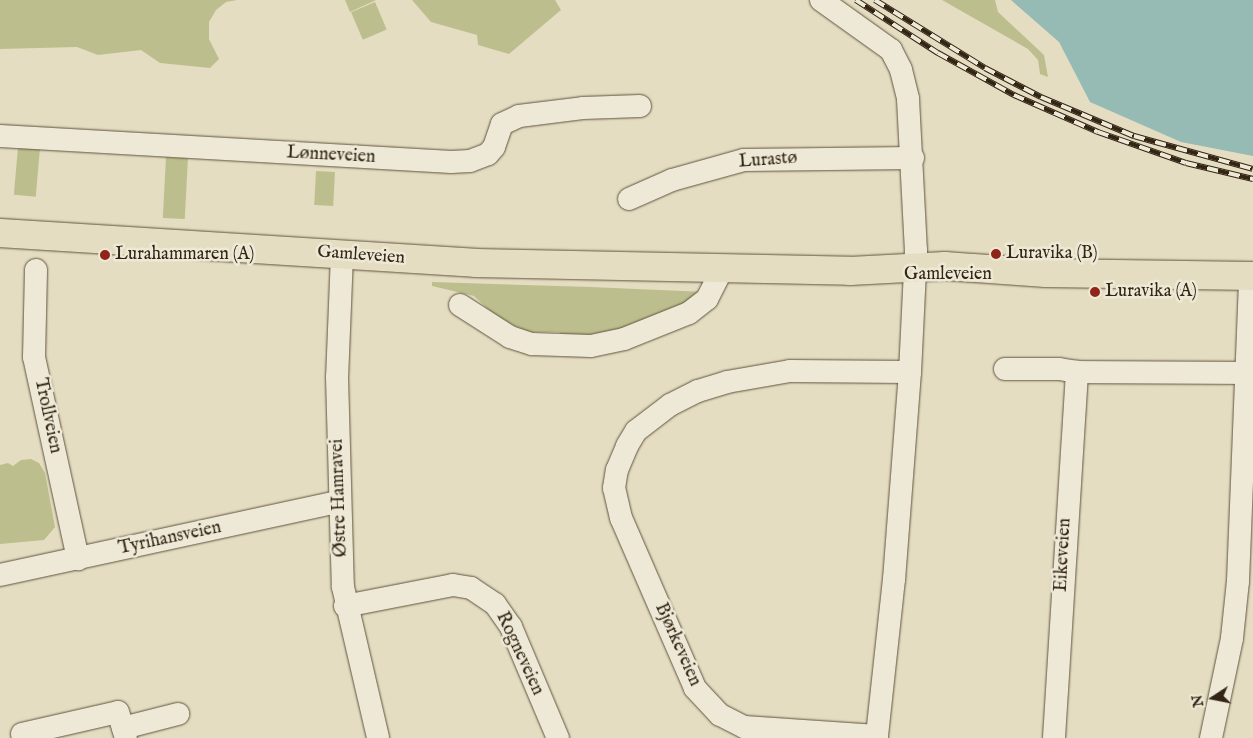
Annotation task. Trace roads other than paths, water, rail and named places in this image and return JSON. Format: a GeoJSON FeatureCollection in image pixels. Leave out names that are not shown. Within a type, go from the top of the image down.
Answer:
{"type":"FeatureCollection","features":[{"type":"Feature","properties":{"kind":"main road","name":"Gamleveien"},"geometry":{"type":"LineString","coordinates":[[0,233],[476,263],[722,270],[1252,276]]}},
{"type":"Feature","properties":{"kind":"street"},"geometry":{"type":"LineString","coordinates":[[821,0],[891,50],[901,70],[908,100],[913,158],[915,272]]}},
{"type":"Feature","properties":{"kind":"street","name":"Lønneveien"},"geometry":{"type":"LineString","coordinates":[[0,136],[451,162],[470,160],[488,154],[494,147],[502,124],[519,116],[583,108],[640,106]]}},
{"type":"Feature","properties":{"kind":"street","name":"Lurastø"},"geometry":{"type":"LineString","coordinates":[[629,199],[672,180],[744,160],[913,158]]}},
{"type":"Feature","properties":{"kind":"street","name":"Østre Hamravei"},"geometry":{"type":"LineString","coordinates":[[342,255],[337,378],[339,502],[345,606],[378,738]]}},
{"type":"Feature","properties":{"kind":"street","name":"Trollveien"},"geometry":{"type":"LineString","coordinates":[[36,270],[34,357],[78,560]]}},
{"type":"Feature","properties":{"kind":"street"},"geometry":{"type":"LineString","coordinates":[[460,305],[510,337],[532,344],[591,346],[624,339],[689,313],[707,299],[722,270]]}},
{"type":"Feature","properties":{"kind":"street","name":"Bjørkeveien"},"geometry":{"type":"LineString","coordinates":[[910,372],[790,371],[727,382],[698,391],[670,406],[636,431],[627,446],[616,470],[614,488],[621,518],[694,688],[720,715],[744,727],[877,736],[894,579],[910,372],[915,272]]}},
{"type":"Feature","properties":{"kind":"street"},"geometry":{"type":"LineString","coordinates":[[1211,738],[1232,638],[1238,581],[1246,374],[1252,276]]}},
{"type":"Feature","properties":{"kind":"street"},"geometry":{"type":"LineString","coordinates":[[1005,369],[1060,369],[1077,372],[1246,374]]}},
{"type":"Feature","properties":{"kind":"street","name":"Eikeveien"},"geometry":{"type":"LineString","coordinates":[[1054,738],[1077,372]]}},
{"type":"Feature","properties":{"kind":"street","name":"Tyrihansveien"},"geometry":{"type":"LineString","coordinates":[[0,576],[339,502]]}},
{"type":"Feature","properties":{"kind":"street","name":"Rogneveien"},"geometry":{"type":"LineString","coordinates":[[345,606],[452,585],[471,588],[495,604],[510,627],[558,738]]}},
{"type":"Feature","properties":{"kind":"street"},"geometry":{"type":"LineString","coordinates":[[22,734],[118,712],[125,733],[178,714]]}},
{"type":"Feature","properties":{"kind":"water"},"geometry":{"type":"Polygon","coordinates":[[[1011,0],[1253,0],[1253,156],[1181,142],[1090,102],[1059,42],[1011,0]]]}},
{"type":"Feature","properties":{"kind":"railway"},"geometry":{"type":"LineString","coordinates":[[856,0],[938,53],[1014,95],[1098,132],[1186,163],[1253,179]]}},
{"type":"Feature","properties":{"kind":"railway"},"geometry":{"type":"LineString","coordinates":[[875,0],[985,68],[1041,97],[1134,136],[1253,169]]}},
{"type":"Feature","properties":{"kind":"place","name":"Luravika (B)"},"geometry":{"type":"Point","coordinates":[996,254]}},
{"type":"Feature","properties":{"kind":"place","name":"Lurahammaren (A)"},"geometry":{"type":"Point","coordinates":[105,255]}},
{"type":"Feature","properties":{"kind":"place","name":"Luravika (A)"},"geometry":{"type":"Point","coordinates":[1095,292]}}]}
